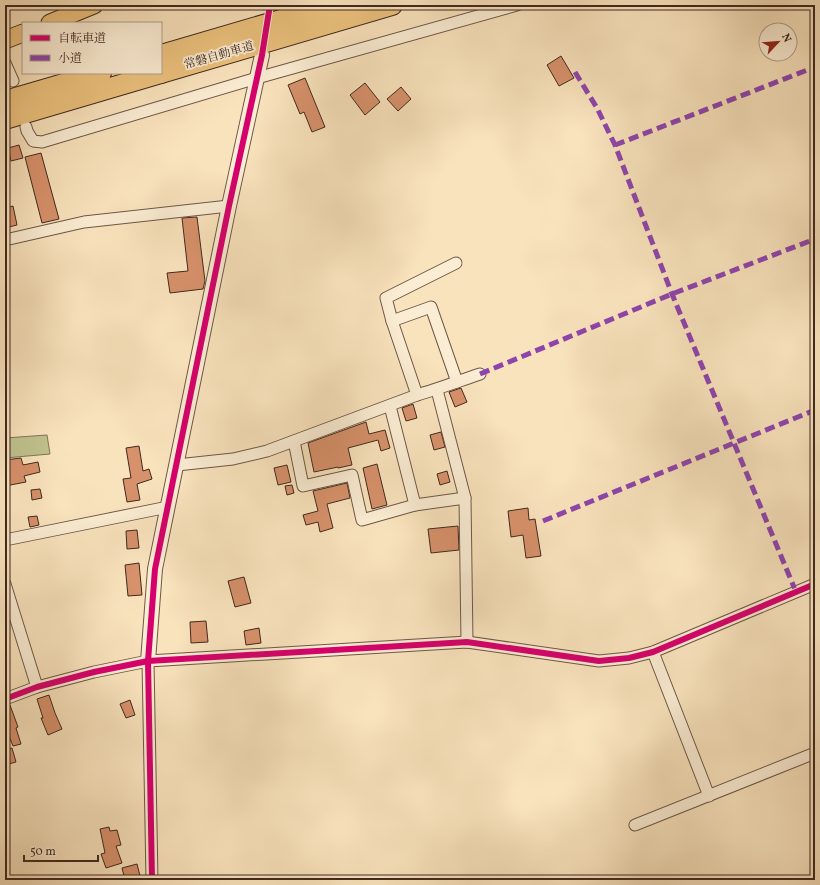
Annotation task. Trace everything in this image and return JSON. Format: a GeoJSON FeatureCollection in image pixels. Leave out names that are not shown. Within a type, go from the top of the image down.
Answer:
{"type":"FeatureCollection","features":[{"type":"Feature","properties":{"kind":"highway","name":"常磐自動車道"},"geometry":{"type":"LineString","coordinates":[[162,55],[332,5]]}},
{"type":"Feature","properties":{"kind":"highway","name":"常磐自動車道"},"geometry":{"type":"LineString","coordinates":[[162,73],[392,5]]}},
{"type":"Feature","properties":{"kind":"highway"},"geometry":{"type":"LineString","coordinates":[[5,101],[98,74]]}},
{"type":"Feature","properties":{"kind":"highway","name":"常磐自動車道"},"geometry":{"type":"LineString","coordinates":[[5,119],[158,74]]}},
{"type":"Feature","properties":{"kind":"main road"},"geometry":{"type":"LineString","coordinates":[[52,22],[94,5]]}},
{"type":"Feature","properties":{"kind":"main road"},"geometry":{"type":"LineString","coordinates":[[5,40],[22,33]]}},
{"type":"Feature","properties":{"kind":"street"},"geometry":{"type":"LineString","coordinates":[[26,127],[26,131],[33,141],[42,142],[257,78],[517,5]]}},
{"type":"Feature","properties":{"kind":"street"},"geometry":{"type":"LineString","coordinates":[[152,880],[148,662],[155,569],[229,206],[262,54]]}},
{"type":"Feature","properties":{"kind":"street"},"geometry":{"type":"LineString","coordinates":[[5,63],[13,81]]}},
{"type":"Feature","properties":{"kind":"street"},"geometry":{"type":"LineString","coordinates":[[5,240],[84,222],[229,206]]}},
{"type":"Feature","properties":{"kind":"street"},"geometry":{"type":"LineString","coordinates":[[416,395],[386,298],[456,263]]}},
{"type":"Feature","properties":{"kind":"street"},"geometry":{"type":"LineString","coordinates":[[392,321],[431,307],[457,382]]}},
{"type":"Feature","properties":{"kind":"street"},"geometry":{"type":"LineString","coordinates":[[177,465],[233,459],[267,451],[416,395],[437,390],[480,374]]}},
{"type":"Feature","properties":{"kind":"street"},"geometry":{"type":"LineString","coordinates":[[437,390],[465,498],[467,642]]}},
{"type":"Feature","properties":{"kind":"street"},"geometry":{"type":"LineString","coordinates":[[390,406],[415,505]]}},
{"type":"Feature","properties":{"kind":"street"},"geometry":{"type":"LineString","coordinates":[[294,441],[303,486],[352,475],[362,520],[415,505],[465,498]]}},
{"type":"Feature","properties":{"kind":"street"},"geometry":{"type":"LineString","coordinates":[[5,540],[168,507]]}},
{"type":"Feature","properties":{"kind":"street"},"geometry":{"type":"LineString","coordinates":[[5,584],[38,687]]}},
{"type":"Feature","properties":{"kind":"street"},"geometry":{"type":"LineString","coordinates":[[5,699],[38,687],[94,672],[148,662],[467,642],[599,661],[629,658],[652,652],[815,584]]}},
{"type":"Feature","properties":{"kind":"street"},"geometry":{"type":"LineString","coordinates":[[652,652],[709,796]]}},
{"type":"Feature","properties":{"kind":"street"},"geometry":{"type":"LineString","coordinates":[[636,825],[815,753]]}},
{"type":"Feature","properties":{"kind":"green space"},"geometry":{"type":"Polygon","coordinates":[[[47,435],[50,454],[5,458],[5,438],[47,435]]]}},
{"type":"Feature","properties":{"kind":"building"},"geometry":{"type":"Polygon","coordinates":[[[561,56],[574,78],[559,86],[547,65],[561,56]]]}},
{"type":"Feature","properties":{"kind":"building"},"geometry":{"type":"Polygon","coordinates":[[[305,78],[325,127],[312,132],[304,112],[300,114],[288,85],[305,78]]]}},
{"type":"Feature","properties":{"kind":"building"},"geometry":{"type":"Polygon","coordinates":[[[365,83],[380,102],[365,115],[350,95],[365,83]]]}},
{"type":"Feature","properties":{"kind":"building"},"geometry":{"type":"Polygon","coordinates":[[[401,87],[411,99],[398,111],[387,99],[401,87]]]}},
{"type":"Feature","properties":{"kind":"building"},"geometry":{"type":"Polygon","coordinates":[[[19,145],[23,158],[11,161],[8,148],[19,145]]]}},
{"type":"Feature","properties":{"kind":"building"},"geometry":{"type":"Polygon","coordinates":[[[41,153],[59,219],[42,223],[25,157],[41,153]]]}},
{"type":"Feature","properties":{"kind":"building"},"geometry":{"type":"Polygon","coordinates":[[[13,206],[17,225],[5,228],[5,208],[13,206]]]}},
{"type":"Feature","properties":{"kind":"building"},"geometry":{"type":"Polygon","coordinates":[[[197,217],[205,281],[203,289],[170,293],[167,273],[188,271],[182,218],[197,217]]]}},
{"type":"Feature","properties":{"kind":"building"},"geometry":{"type":"Polygon","coordinates":[[[461,388],[467,402],[455,407],[449,392],[461,388]]]}},
{"type":"Feature","properties":{"kind":"building"},"geometry":{"type":"Polygon","coordinates":[[[413,404],[417,418],[406,421],[402,408],[413,404]]]}},
{"type":"Feature","properties":{"kind":"building"},"geometry":{"type":"Polygon","coordinates":[[[366,422],[369,434],[385,430],[390,448],[381,451],[378,440],[348,448],[352,465],[314,472],[308,443],[366,422]]]}},
{"type":"Feature","properties":{"kind":"building"},"geometry":{"type":"Polygon","coordinates":[[[441,432],[445,447],[434,450],[430,435],[441,432]]]}},
{"type":"Feature","properties":{"kind":"building"},"geometry":{"type":"Polygon","coordinates":[[[139,446],[143,471],[149,469],[152,479],[137,484],[140,500],[127,502],[123,479],[131,478],[126,448],[139,446]]]}},
{"type":"Feature","properties":{"kind":"building"},"geometry":{"type":"Polygon","coordinates":[[[21,458],[23,465],[38,462],[40,472],[24,476],[26,482],[5,486],[5,460],[21,458]]]}},
{"type":"Feature","properties":{"kind":"building"},"geometry":{"type":"Polygon","coordinates":[[[377,464],[387,505],[372,509],[363,468],[377,464]]]}},
{"type":"Feature","properties":{"kind":"building"},"geometry":{"type":"Polygon","coordinates":[[[287,465],[291,482],[278,485],[274,468],[287,465]]]}},
{"type":"Feature","properties":{"kind":"building"},"geometry":{"type":"Polygon","coordinates":[[[447,471],[450,482],[440,485],[437,474],[447,471]]]}},
{"type":"Feature","properties":{"kind":"building"},"geometry":{"type":"Polygon","coordinates":[[[347,483],[350,498],[327,504],[333,528],[320,532],[318,522],[306,525],[303,515],[318,511],[313,491],[347,483]]]}},
{"type":"Feature","properties":{"kind":"building"},"geometry":{"type":"Polygon","coordinates":[[[292,485],[294,493],[287,495],[285,486],[292,485]]]}},
{"type":"Feature","properties":{"kind":"building"},"geometry":{"type":"Polygon","coordinates":[[[40,489],[42,498],[32,500],[31,490],[40,489]]]}},
{"type":"Feature","properties":{"kind":"building"},"geometry":{"type":"Polygon","coordinates":[[[528,508],[529,520],[535,519],[541,556],[526,558],[523,535],[511,537],[508,511],[528,508]]]}},
{"type":"Feature","properties":{"kind":"building"},"geometry":{"type":"Polygon","coordinates":[[[37,516],[39,525],[30,527],[28,517],[37,516]]]}},
{"type":"Feature","properties":{"kind":"building"},"geometry":{"type":"Polygon","coordinates":[[[458,526],[459,550],[431,553],[428,529],[458,526]]]}},
{"type":"Feature","properties":{"kind":"building"},"geometry":{"type":"Polygon","coordinates":[[[137,530],[139,548],[127,549],[126,531],[137,530]]]}},
{"type":"Feature","properties":{"kind":"building"},"geometry":{"type":"Polygon","coordinates":[[[139,563],[142,595],[128,596],[125,565],[139,563]]]}},
{"type":"Feature","properties":{"kind":"building"},"geometry":{"type":"Polygon","coordinates":[[[244,577],[251,603],[235,607],[228,581],[244,577]]]}},
{"type":"Feature","properties":{"kind":"building"},"geometry":{"type":"Polygon","coordinates":[[[206,621],[208,642],[191,643],[190,622],[206,621]]]}},
{"type":"Feature","properties":{"kind":"building"},"geometry":{"type":"Polygon","coordinates":[[[259,628],[261,643],[246,645],[244,631],[259,628]]]}},
{"type":"Feature","properties":{"kind":"building"},"geometry":{"type":"Polygon","coordinates":[[[49,695],[62,729],[48,735],[41,718],[43,718],[37,699],[49,695]]]}},
{"type":"Feature","properties":{"kind":"building"},"geometry":{"type":"Polygon","coordinates":[[[130,700],[135,715],[126,718],[120,704],[130,700]]]}},
{"type":"Feature","properties":{"kind":"building"},"geometry":{"type":"Polygon","coordinates":[[[10,705],[18,727],[16,728],[21,744],[13,746],[7,731],[5,732],[5,706],[10,705]]]}},
{"type":"Feature","properties":{"kind":"building"},"geometry":{"type":"Polygon","coordinates":[[[12,748],[16,762],[5,765],[5,750],[12,748]]]}},
{"type":"Feature","properties":{"kind":"building"},"geometry":{"type":"Polygon","coordinates":[[[109,827],[110,831],[117,830],[121,845],[116,846],[122,863],[106,868],[101,854],[105,853],[100,829],[109,827]]]}},
{"type":"Feature","properties":{"kind":"building"},"geometry":{"type":"Polygon","coordinates":[[[137,864],[141,880],[125,880],[122,868],[137,864]]]}},
{"type":"Feature","properties":{"kind":"tunnel"},"geometry":{"type":"LineString","coordinates":[[266,32],[270,5]]}},
{"type":"Feature","properties":{"kind":"marked path"},"geometry":{"type":"LineString","coordinates":[[615,145],[815,67]]}},
{"type":"Feature","properties":{"kind":"marked path"},"geometry":{"type":"LineString","coordinates":[[575,72],[597,108],[615,145],[672,294],[796,592]]}},
{"type":"Feature","properties":{"kind":"marked path"},"geometry":{"type":"LineString","coordinates":[[480,374],[672,294],[815,239]]}},
{"type":"Feature","properties":{"kind":"marked path"},"geometry":{"type":"LineString","coordinates":[[543,521],[815,410]]}},
{"type":"Feature","properties":{"kind":"cycle path"},"geometry":{"type":"LineString","coordinates":[[152,880],[148,661],[155,569],[229,206],[262,55],[270,5]]}},
{"type":"Feature","properties":{"kind":"cycle path"},"geometry":{"type":"LineString","coordinates":[[5,699],[37,687],[94,672],[148,661],[467,642],[599,661],[629,658],[653,652],[815,584]]}}]}
